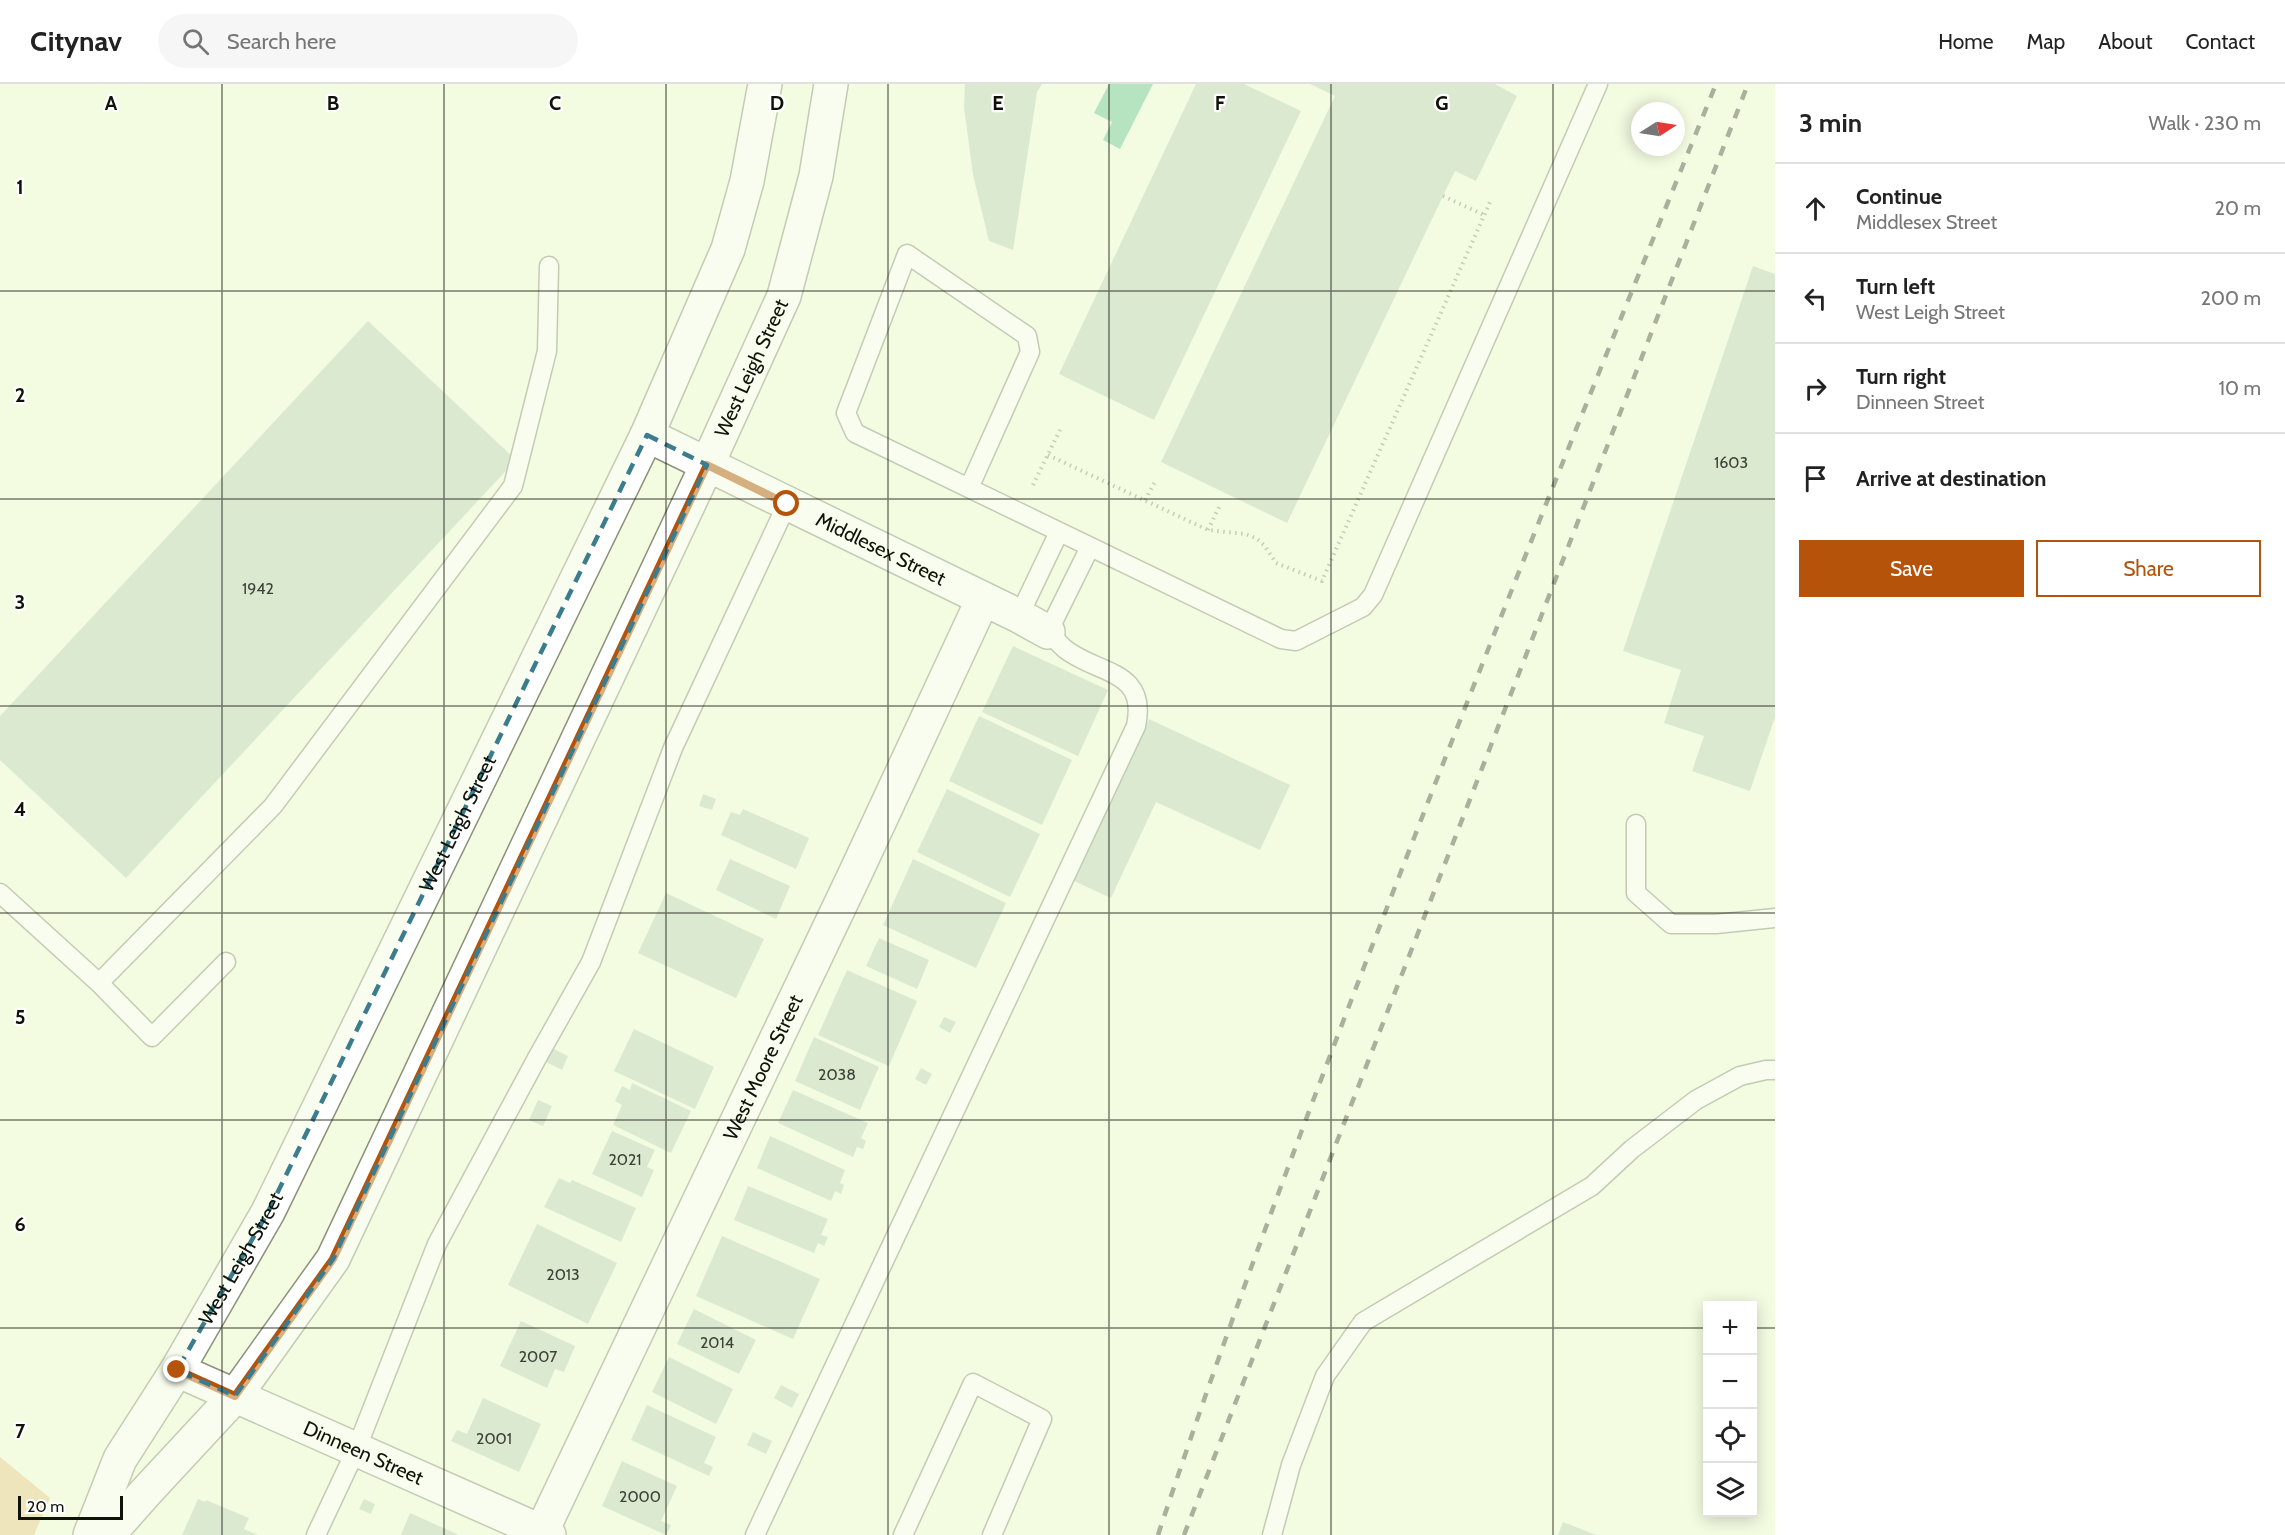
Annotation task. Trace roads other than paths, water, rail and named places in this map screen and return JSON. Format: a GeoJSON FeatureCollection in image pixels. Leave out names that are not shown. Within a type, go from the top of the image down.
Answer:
{"type":"FeatureCollection","features":[{"type":"Feature","properties":{"kind":"street","name":"West Leigh Street"},"geometry":{"type":"LineString","coordinates":[[90,1535],[120,1459],[177,1370],[268,1212],[647,435],[728,249],[747,181],[765,84]]}},
{"type":"Feature","properties":{"kind":"street","name":"West Leigh Street"},"geometry":{"type":"LineString","coordinates":[[108,1535],[235,1396],[333,1259],[707,465],[784,296],[816,176],[831,84]]}},
{"type":"Feature","properties":{"kind":"street","name":"Middlesex Street"},"geometry":{"type":"LineString","coordinates":[[647,435],[983,598],[1048,632]]}},
{"type":"Feature","properties":{"kind":"street","name":"West Moore Street"},"geometry":{"type":"LineString","coordinates":[[543,1534],[983,598]]}},
{"type":"Feature","properties":{"kind":"street","name":"Dinneen Street"},"geometry":{"type":"LineString","coordinates":[[177,1370],[543,1534]]}},
{"type":"Feature","properties":{"kind":"lane"},"geometry":{"type":"LineString","coordinates":[[969,488],[1030,352],[1028,336],[907,254],[846,413],[855,433],[1281,639],[1296,641],[1363,607],[1373,595],[1598,84]]}},
{"type":"Feature","properties":{"kind":"lane"},"geometry":{"type":"LineString","coordinates":[[99,983],[273,806],[513,486],[547,351],[549,266]]}},
{"type":"Feature","properties":{"kind":"lane"},"geometry":{"type":"LineString","coordinates":[[316,1535],[356,1450],[437,1244],[591,962],[673,748],[787,504]]}},
{"type":"Feature","properties":{"kind":"lane"},"geometry":{"type":"LineString","coordinates":[[1019,616],[1059,532]]}},
{"type":"Feature","properties":{"kind":"lane"},"geometry":{"type":"LineString","coordinates":[[755,1535],[1136,726],[1139,712],[1132,686],[1120,677],[1066,650],[1048,632],[1090,547]]}},
{"type":"Feature","properties":{"kind":"lane"},"geometry":{"type":"LineString","coordinates":[[1636,824],[1636,893],[1671,924],[1716,924],[1775,918]]}},
{"type":"Feature","properties":{"kind":"lane"},"geometry":{"type":"LineString","coordinates":[[0,893],[99,983],[152,1037],[226,962]]}},
{"type":"Feature","properties":{"kind":"lane"},"geometry":{"type":"LineString","coordinates":[[1272,1535],[1291,1465],[1324,1376],[1363,1322],[1592,1186],[1632,1149],[1696,1100],[1740,1076],[1775,1070]]}},
{"type":"Feature","properties":{"kind":"lane"},"geometry":{"type":"LineString","coordinates":[[903,1535],[973,1383],[1042,1419],[992,1535]]}},
{"type":"Feature","properties":{"kind":"railway"},"geometry":{"type":"LineString","coordinates":[[1158,1535],[1250,1272],[1347,1011],[1488,649],[1716,84]]}},
{"type":"Feature","properties":{"kind":"railway"},"geometry":{"type":"LineString","coordinates":[[1184,1535],[1748,84]]}}]}
